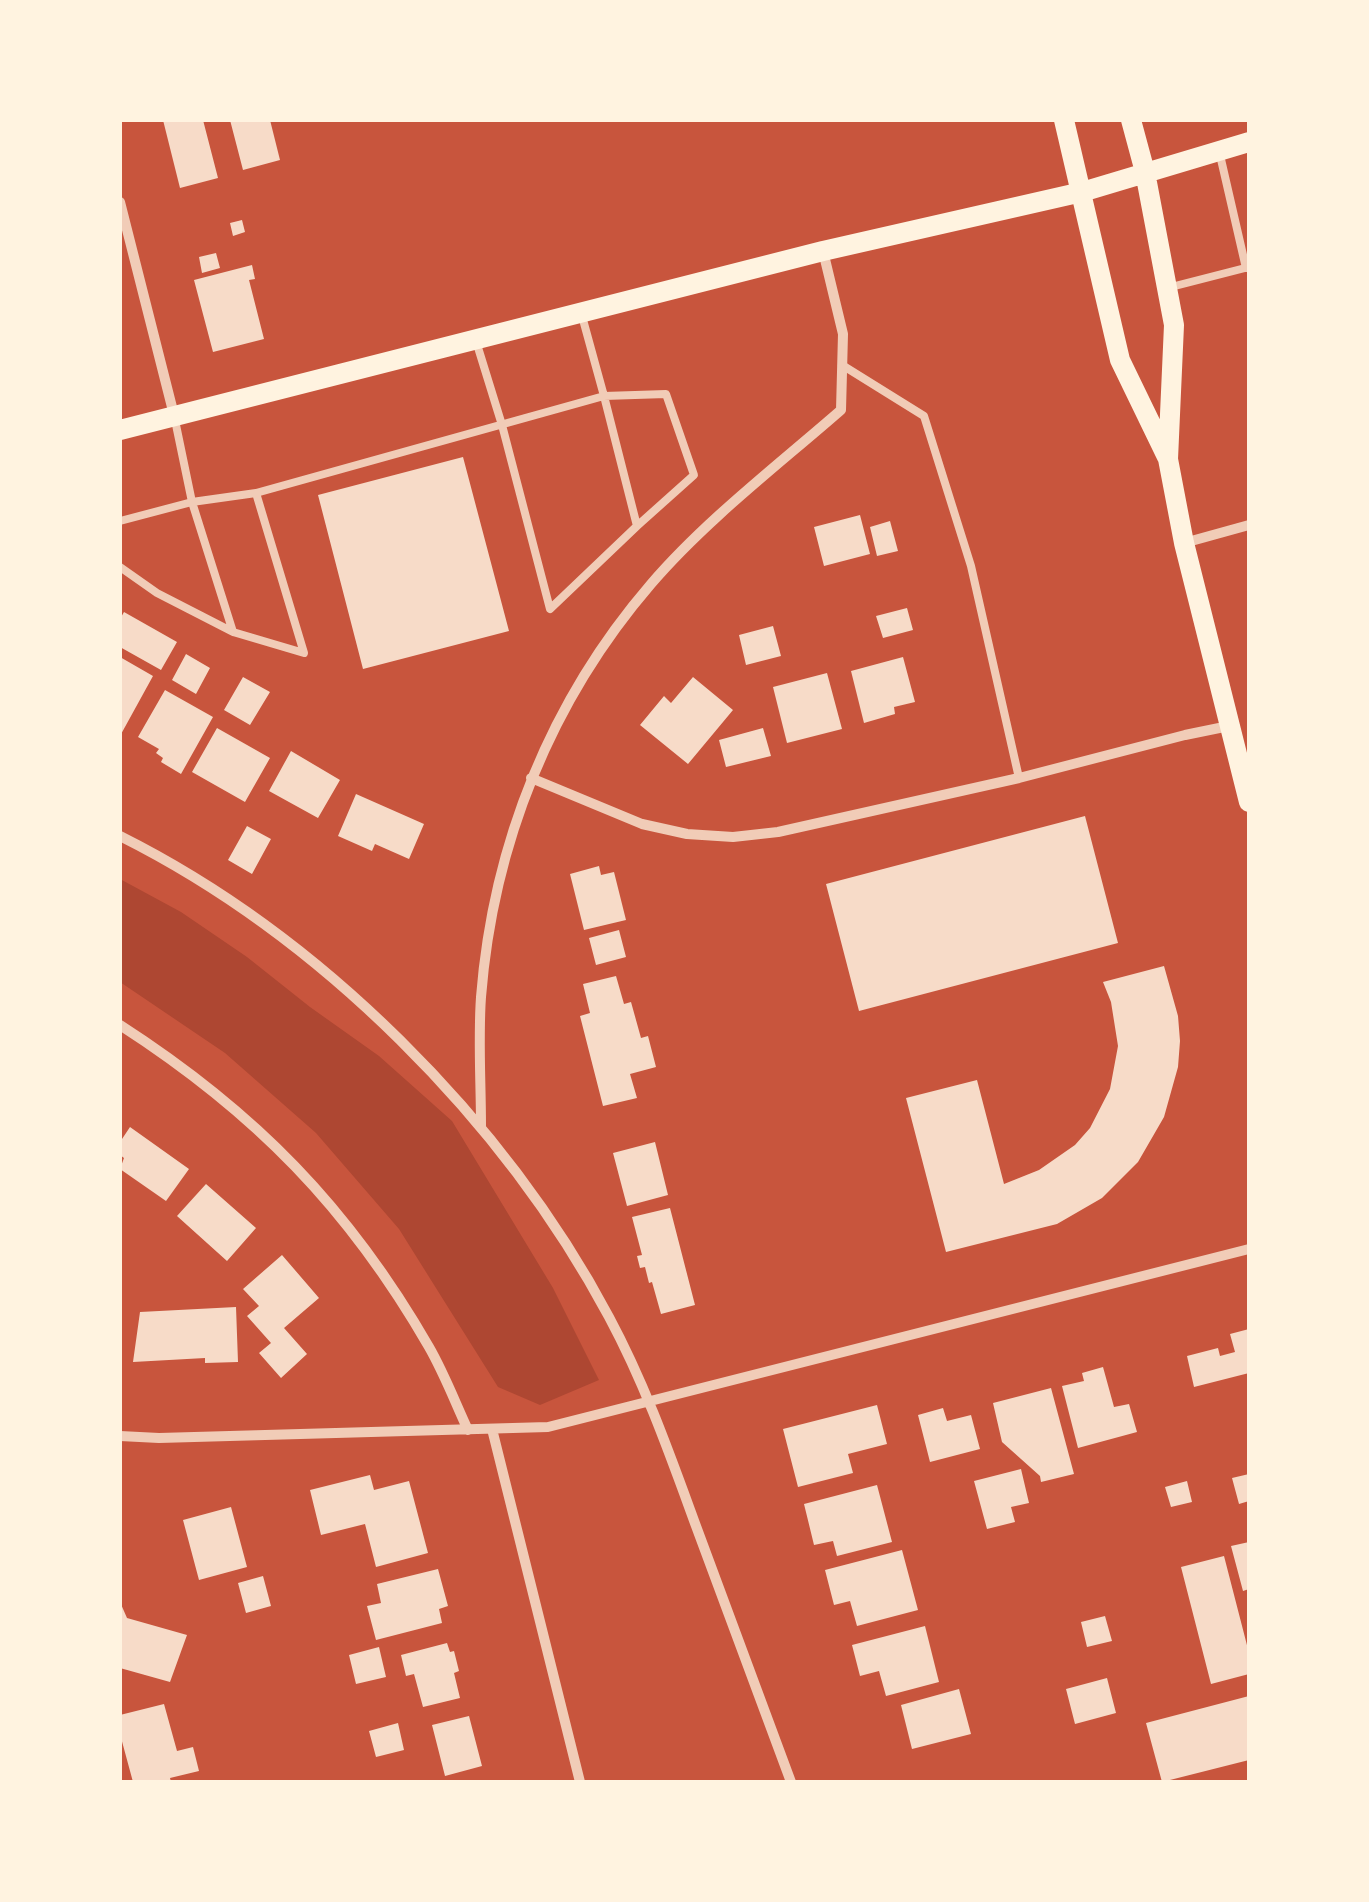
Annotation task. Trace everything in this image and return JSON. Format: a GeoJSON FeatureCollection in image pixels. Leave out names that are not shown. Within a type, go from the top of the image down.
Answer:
{"type":"FeatureCollection","features":[{"type":"Feature","properties":{"kind":"main road"},"geometry":{"type":"LineString","coordinates":[[1064,120],[1120,360],[1168,459]]}},
{"type":"Feature","properties":{"kind":"main road"},"geometry":{"type":"LineString","coordinates":[[1132,120],[1174,325],[1168,459],[1184,543],[1249,802]]}},
{"type":"Feature","properties":{"kind":"main road"},"geometry":{"type":"LineString","coordinates":[[120,430],[823,252],[1082,192],[1249,142]]}},
{"type":"Feature","properties":{"kind":"street"},"geometry":{"type":"LineString","coordinates":[[120,202],[174,415]]}},
{"type":"Feature","properties":{"kind":"street"},"geometry":{"type":"LineString","coordinates":[[480,1126],[481,999],[489,928],[504,857],[531,778],[569,699],[608,638],[652,582],[694,539],[841,410],[843,334],[823,252]]}},
{"type":"Feature","properties":{"kind":"street"},"geometry":{"type":"LineString","coordinates":[[1184,543],[1249,525]]}},
{"type":"Feature","properties":{"kind":"street"},"geometry":{"type":"LineString","coordinates":[[531,778],[642,824],[687,834],[733,837],[778,832],[1229,726]]}},
{"type":"Feature","properties":{"kind":"street"},"geometry":{"type":"LineString","coordinates":[[120,836],[202,882],[287,941],[351,994],[480,1126],[561,1236],[609,1316],[650,1402],[791,1782]]}},
{"type":"Feature","properties":{"kind":"street"},"geometry":{"type":"LineString","coordinates":[[120,1025],[229,1102],[283,1152],[342,1217],[385,1275],[431,1350],[468,1430]]}},
{"type":"Feature","properties":{"kind":"street"},"geometry":{"type":"LineString","coordinates":[[120,1436],[548,1428],[1249,1249]]}},
{"type":"Feature","properties":{"kind":"street"},"geometry":{"type":"LineString","coordinates":[[492,1429],[580,1782]]}},
{"type":"Feature","properties":{"kind":"lane"},"geometry":{"type":"LineString","coordinates":[[1167,288],[1248,267],[1219,150]]}},
{"type":"Feature","properties":{"kind":"lane"},"geometry":{"type":"LineString","coordinates":[[581,312],[637,526]]}},
{"type":"Feature","properties":{"kind":"lane"},"geometry":{"type":"LineString","coordinates":[[120,521],[192,502],[256,493],[502,425],[604,396],[666,394],[694,475],[550,609],[502,425],[475,339]]}},
{"type":"Feature","properties":{"kind":"lane"},"geometry":{"type":"LineString","coordinates":[[842,366],[924,416],[971,566],[1019,778]]}},
{"type":"Feature","properties":{"kind":"lane"},"geometry":{"type":"LineString","coordinates":[[174,415],[192,502],[232,632]]}},
{"type":"Feature","properties":{"kind":"lane"},"geometry":{"type":"LineString","coordinates":[[120,567],[156,593],[232,632],[304,653],[256,493]]}},
{"type":"Feature","properties":{"kind":"shaded area"},"geometry":{"type":"Polygon","coordinates":[[[120,879],[181,912],[247,957],[379,1056],[452,1121],[553,1288],[599,1380],[540,1405],[498,1387],[399,1229],[316,1133],[225,1053],[120,982],[120,879]]]}},
{"type":"Feature","properties":{"kind":"building"},"geometry":{"type":"Polygon","coordinates":[[[163,120],[203,120],[218,178],[180,188],[163,120]]]}},
{"type":"Feature","properties":{"kind":"building"},"geometry":{"type":"Polygon","coordinates":[[[230,120],[270,120],[280,160],[243,170],[230,120]]]}},
{"type":"Feature","properties":{"kind":"building"},"geometry":{"type":"Polygon","coordinates":[[[242,220],[245,232],[233,236],[230,223],[242,220]]]}},
{"type":"Feature","properties":{"kind":"building"},"geometry":{"type":"Polygon","coordinates":[[[216,253],[220,268],[202,273],[199,257],[216,253]]]}},
{"type":"Feature","properties":{"kind":"building"},"geometry":{"type":"Polygon","coordinates":[[[252,265],[255,279],[249,280],[264,339],[213,352],[194,280],[252,265]]]}},
{"type":"Feature","properties":{"kind":"building"},"geometry":{"type":"Polygon","coordinates":[[[463,457],[509,631],[363,669],[318,495],[463,457]]]}},
{"type":"Feature","properties":{"kind":"building"},"geometry":{"type":"Polygon","coordinates":[[[860,515],[870,554],[824,566],[814,527],[860,515]]]}},
{"type":"Feature","properties":{"kind":"building"},"geometry":{"type":"Polygon","coordinates":[[[890,521],[898,551],[877,556],[870,527],[890,521]]]}},
{"type":"Feature","properties":{"kind":"building"},"geometry":{"type":"Polygon","coordinates":[[[907,608],[913,630],[883,638],[876,616],[907,608]]]}},
{"type":"Feature","properties":{"kind":"building"},"geometry":{"type":"Polygon","coordinates":[[[124,612],[177,642],[161,670],[120,647],[120,619],[124,612]]]}},
{"type":"Feature","properties":{"kind":"building"},"geometry":{"type":"Polygon","coordinates":[[[773,626],[781,656],[746,665],[739,635],[773,626]]]}},
{"type":"Feature","properties":{"kind":"building"},"geometry":{"type":"Polygon","coordinates":[[[186,654],[210,668],[196,694],[172,680],[186,654]]]}},
{"type":"Feature","properties":{"kind":"building"},"geometry":{"type":"Polygon","coordinates":[[[120,657],[153,676],[120,736],[120,657]]]}},
{"type":"Feature","properties":{"kind":"building"},"geometry":{"type":"Polygon","coordinates":[[[903,657],[915,702],[894,707],[895,714],[864,723],[851,671],[903,657]]]}},
{"type":"Feature","properties":{"kind":"building"},"geometry":{"type":"Polygon","coordinates":[[[827,673],[842,729],[787,743],[773,687],[827,673]]]}},
{"type":"Feature","properties":{"kind":"building"},"geometry":{"type":"Polygon","coordinates":[[[243,677],[270,692],[250,725],[224,710],[243,677]]]}},
{"type":"Feature","properties":{"kind":"building"},"geometry":{"type":"Polygon","coordinates":[[[693,677],[733,710],[688,764],[640,725],[664,696],[671,703],[693,677]]]}},
{"type":"Feature","properties":{"kind":"building"},"geometry":{"type":"Polygon","coordinates":[[[165,690],[213,717],[181,774],[161,762],[163,758],[156,753],[159,749],[138,737],[165,690]]]}},
{"type":"Feature","properties":{"kind":"building"},"geometry":{"type":"Polygon","coordinates":[[[217,728],[270,758],[245,802],[192,772],[217,728]]]}},
{"type":"Feature","properties":{"kind":"building"},"geometry":{"type":"Polygon","coordinates":[[[763,728],[771,756],[726,767],[719,740],[763,728]]]}},
{"type":"Feature","properties":{"kind":"building"},"geometry":{"type":"Polygon","coordinates":[[[291,751],[340,780],[318,818],[269,791],[291,751]]]}},
{"type":"Feature","properties":{"kind":"building"},"geometry":{"type":"Polygon","coordinates":[[[356,794],[424,824],[409,859],[375,844],[372,851],[338,836],[356,794]]]}},
{"type":"Feature","properties":{"kind":"building"},"geometry":{"type":"Polygon","coordinates":[[[1085,816],[1118,943],[859,1011],[826,884],[1085,816]]]}},
{"type":"Feature","properties":{"kind":"building"},"geometry":{"type":"Polygon","coordinates":[[[247,826],[271,839],[252,874],[228,860],[247,826]]]}},
{"type":"Feature","properties":{"kind":"building"},"geometry":{"type":"Polygon","coordinates":[[[599,866],[601,875],[614,872],[626,920],[584,930],[570,874],[599,866]]]}},
{"type":"Feature","properties":{"kind":"building"},"geometry":{"type":"Polygon","coordinates":[[[619,930],[626,957],[596,965],[589,938],[619,930]]]}},
{"type":"Feature","properties":{"kind":"building"},"geometry":{"type":"Polygon","coordinates":[[[1164,966],[1178,1016],[1178,1067],[1164,1117],[1138,1162],[1102,1198],[1057,1224],[946,1252],[906,1098],[977,1080],[1004,1184],[1039,1170],[1075,1145],[1090,1128],[1110,1089],[1118,1046],[1111,1002],[1103,982],[1164,966]]]}},
{"type":"Feature","properties":{"kind":"building"},"geometry":{"type":"Polygon","coordinates":[[[616,976],[624,1004],[631,1002],[641,1038],[648,1036],[656,1067],[630,1074],[637,1098],[603,1106],[580,1016],[590,1013],[583,984],[616,976]]]}},
{"type":"Feature","properties":{"kind":"building"},"geometry":{"type":"Polygon","coordinates":[[[130,1127],[189,1169],[166,1201],[120,1169],[124,1158],[120,1155],[120,1142],[130,1127]]]}},
{"type":"Feature","properties":{"kind":"building"},"geometry":{"type":"Polygon","coordinates":[[[655,1142],[668,1195],[627,1206],[613,1153],[655,1142]]]}},
{"type":"Feature","properties":{"kind":"building"},"geometry":{"type":"Polygon","coordinates":[[[206,1184],[256,1228],[227,1261],[177,1216],[206,1184]]]}},
{"type":"Feature","properties":{"kind":"building"},"geometry":{"type":"Polygon","coordinates":[[[670,1208],[695,1305],[661,1314],[652,1282],[649,1283],[645,1267],[640,1268],[637,1256],[642,1255],[632,1217],[670,1208]]]}},
{"type":"Feature","properties":{"kind":"building"},"geometry":{"type":"Polygon","coordinates":[[[282,1255],[319,1298],[284,1328],[307,1354],[281,1378],[259,1353],[271,1343],[247,1316],[259,1306],[243,1289],[282,1255]]]}},
{"type":"Feature","properties":{"kind":"building"},"geometry":{"type":"Polygon","coordinates":[[[236,1307],[238,1362],[205,1363],[205,1358],[133,1362],[140,1312],[236,1307]]]}},
{"type":"Feature","properties":{"kind":"building"},"geometry":{"type":"Polygon","coordinates":[[[1249,1329],[1249,1373],[1194,1387],[1187,1356],[1218,1348],[1220,1356],[1235,1352],[1230,1334],[1249,1329]]]}},
{"type":"Feature","properties":{"kind":"building"},"geometry":{"type":"Polygon","coordinates":[[[1103,1367],[1114,1407],[1129,1404],[1137,1432],[1078,1448],[1062,1386],[1084,1381],[1082,1373],[1103,1367]]]}},
{"type":"Feature","properties":{"kind":"building"},"geometry":{"type":"Polygon","coordinates":[[[1051,1388],[1074,1474],[1041,1482],[1040,1476],[1002,1442],[993,1403],[1051,1388]]]}},
{"type":"Feature","properties":{"kind":"building"},"geometry":{"type":"Polygon","coordinates":[[[877,1405],[887,1444],[848,1454],[853,1473],[798,1487],[783,1429],[877,1405]]]}},
{"type":"Feature","properties":{"kind":"building"},"geometry":{"type":"Polygon","coordinates":[[[943,1408],[947,1421],[971,1415],[980,1449],[930,1462],[918,1415],[943,1408]]]}},
{"type":"Feature","properties":{"kind":"building"},"geometry":{"type":"Polygon","coordinates":[[[1021,1469],[1029,1503],[1011,1507],[1015,1522],[987,1529],[974,1481],[1021,1469]]]}},
{"type":"Feature","properties":{"kind":"building"},"geometry":{"type":"Polygon","coordinates":[[[1249,1474],[1249,1501],[1239,1504],[1232,1478],[1249,1474]]]}},
{"type":"Feature","properties":{"kind":"building"},"geometry":{"type":"Polygon","coordinates":[[[370,1475],[374,1490],[409,1481],[428,1553],[376,1567],[365,1524],[321,1535],[310,1490],[370,1475]]]}},
{"type":"Feature","properties":{"kind":"building"},"geometry":{"type":"Polygon","coordinates":[[[1187,1481],[1192,1502],[1171,1507],[1165,1487],[1187,1481]]]}},
{"type":"Feature","properties":{"kind":"building"},"geometry":{"type":"Polygon","coordinates":[[[877,1485],[892,1542],[837,1556],[833,1541],[814,1545],[804,1504],[877,1485]]]}},
{"type":"Feature","properties":{"kind":"building"},"geometry":{"type":"Polygon","coordinates":[[[231,1507],[247,1567],[199,1580],[183,1520],[231,1507]]]}},
{"type":"Feature","properties":{"kind":"building"},"geometry":{"type":"Polygon","coordinates":[[[1249,1542],[1249,1589],[1243,1591],[1231,1546],[1249,1542]]]}},
{"type":"Feature","properties":{"kind":"building"},"geometry":{"type":"Polygon","coordinates":[[[902,1550],[918,1610],[857,1626],[850,1601],[834,1605],[825,1570],[902,1550]]]}},
{"type":"Feature","properties":{"kind":"building"},"geometry":{"type":"Polygon","coordinates":[[[1224,1556],[1249,1653],[1249,1674],[1211,1684],[1181,1567],[1224,1556]]]}},
{"type":"Feature","properties":{"kind":"building"},"geometry":{"type":"Polygon","coordinates":[[[438,1569],[448,1606],[439,1609],[442,1623],[376,1640],[367,1606],[381,1603],[377,1584],[438,1569]]]}},
{"type":"Feature","properties":{"kind":"building"},"geometry":{"type":"Polygon","coordinates":[[[263,1576],[271,1606],[246,1613],[238,1583],[263,1576]]]}},
{"type":"Feature","properties":{"kind":"building"},"geometry":{"type":"Polygon","coordinates":[[[120,1602],[127,1618],[187,1635],[170,1682],[120,1668],[120,1602]]]}},
{"type":"Feature","properties":{"kind":"building"},"geometry":{"type":"Polygon","coordinates":[[[1105,1616],[1112,1641],[1087,1647],[1081,1622],[1105,1616]]]}},
{"type":"Feature","properties":{"kind":"building"},"geometry":{"type":"Polygon","coordinates":[[[925,1626],[939,1682],[886,1696],[879,1671],[860,1676],[852,1645],[925,1626]]]}},
{"type":"Feature","properties":{"kind":"building"},"geometry":{"type":"Polygon","coordinates":[[[447,1643],[450,1652],[454,1651],[459,1671],[454,1673],[460,1698],[423,1707],[414,1674],[406,1676],[401,1655],[447,1643]]]}},
{"type":"Feature","properties":{"kind":"building"},"geometry":{"type":"Polygon","coordinates":[[[379,1647],[386,1677],[356,1684],[349,1655],[379,1647]]]}},
{"type":"Feature","properties":{"kind":"building"},"geometry":{"type":"Polygon","coordinates":[[[1107,1678],[1116,1713],[1075,1724],[1066,1689],[1107,1678]]]}},
{"type":"Feature","properties":{"kind":"building"},"geometry":{"type":"Polygon","coordinates":[[[959,1689],[971,1734],[912,1749],[901,1705],[959,1689]]]}},
{"type":"Feature","properties":{"kind":"building"},"geometry":{"type":"Polygon","coordinates":[[[1249,1696],[1249,1760],[1162,1782],[1146,1723],[1249,1696]]]}},
{"type":"Feature","properties":{"kind":"building"},"geometry":{"type":"Polygon","coordinates":[[[164,1704],[177,1751],[193,1747],[199,1771],[170,1778],[171,1782],[133,1782],[120,1734],[120,1715],[164,1704]]]}},
{"type":"Feature","properties":{"kind":"building"},"geometry":{"type":"Polygon","coordinates":[[[469,1716],[482,1766],[445,1776],[432,1725],[469,1716]]]}},
{"type":"Feature","properties":{"kind":"building"},"geometry":{"type":"Polygon","coordinates":[[[398,1723],[404,1750],[376,1757],[369,1731],[398,1723]]]}}]}
